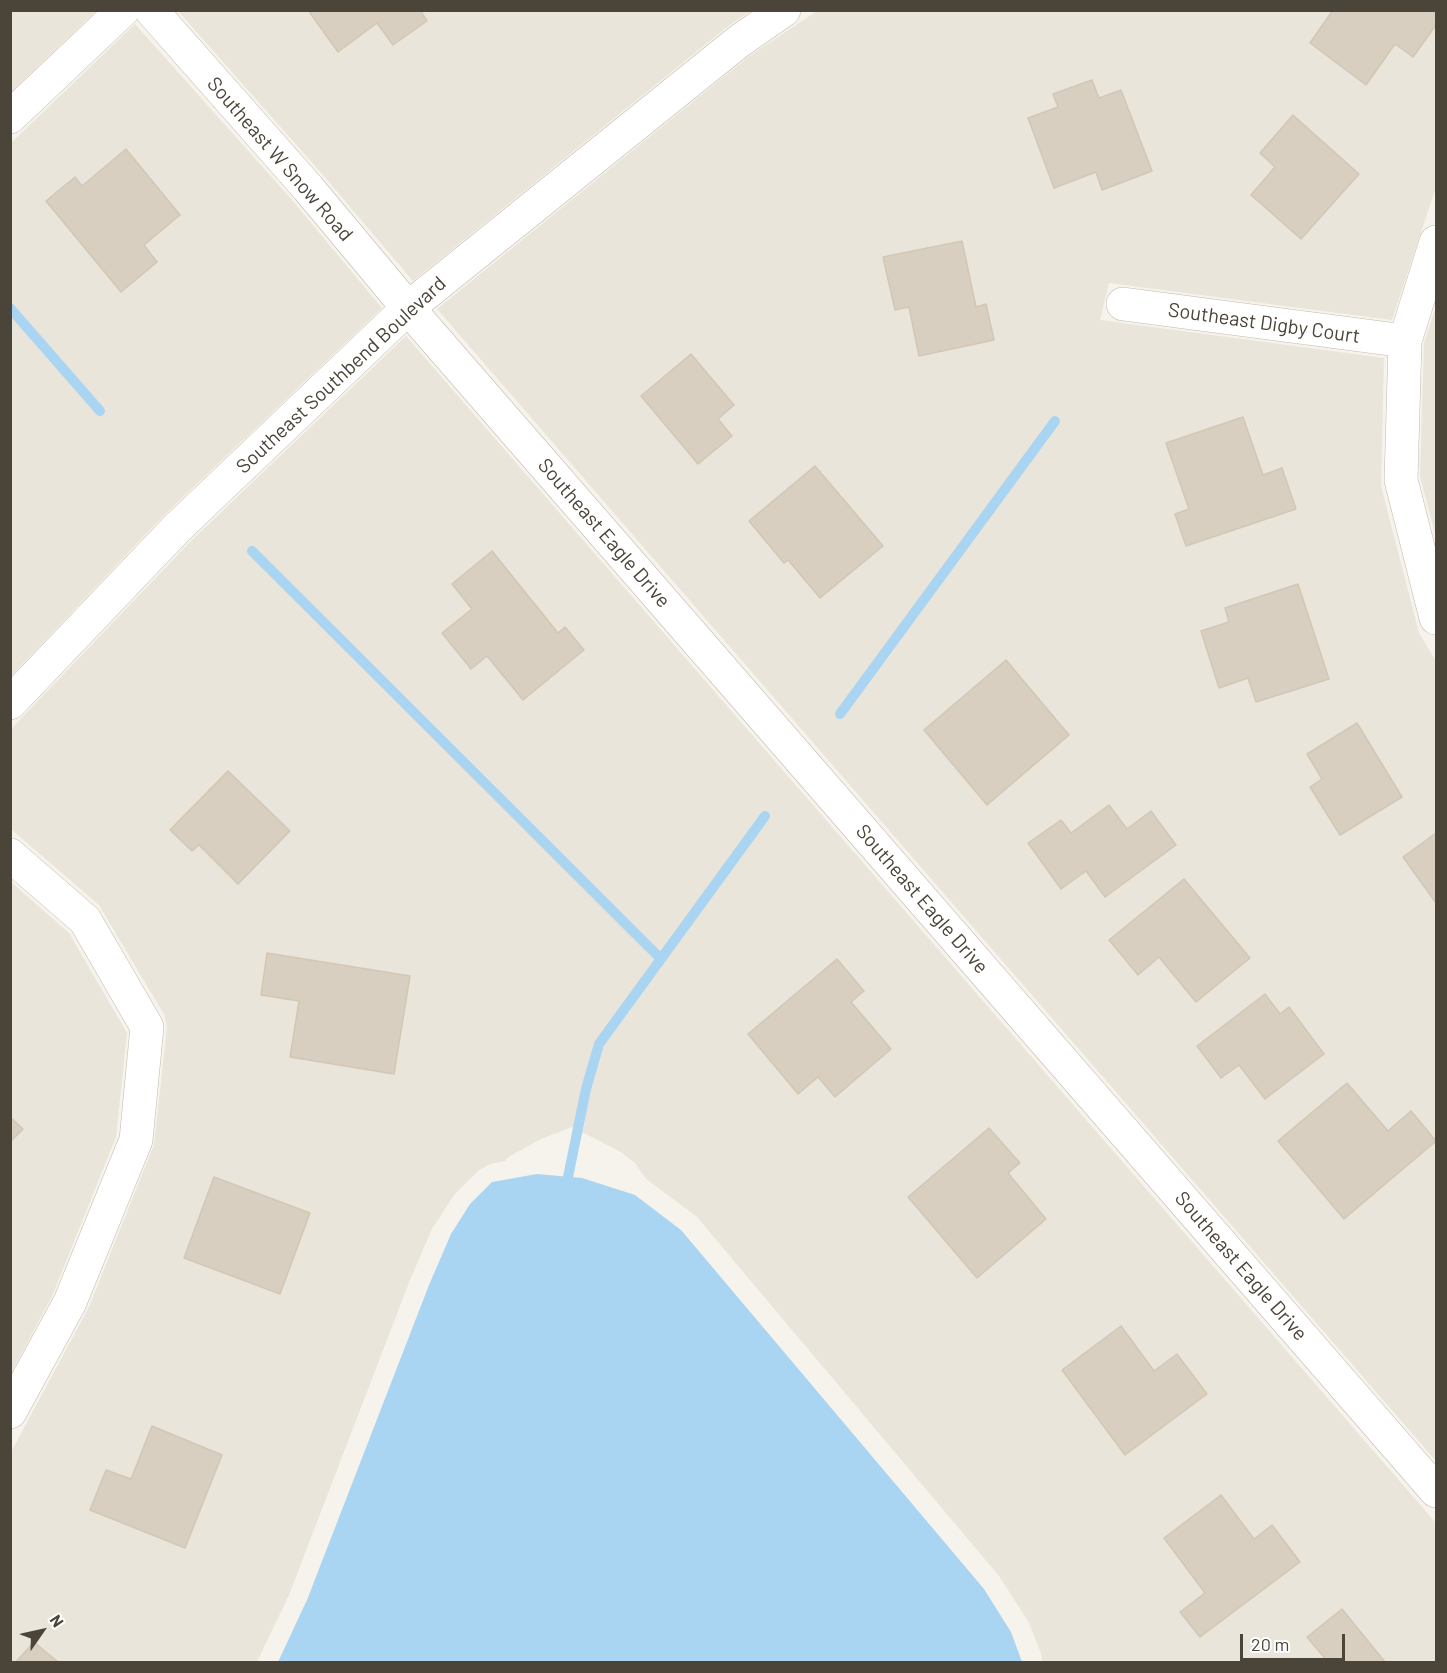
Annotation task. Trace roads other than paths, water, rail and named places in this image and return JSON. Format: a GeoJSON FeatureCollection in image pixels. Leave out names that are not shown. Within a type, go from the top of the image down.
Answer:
{"type":"FeatureCollection","features":[{"type":"Feature","properties":{"kind":"street"},"geometry":{"type":"LineString","coordinates":[[10,117],[123,10]]}},
{"type":"Feature","properties":{"kind":"street","name":"Southeast W Snow Road"},"geometry":{"type":"LineString","coordinates":[[151,10],[308,188],[408,308]]}},
{"type":"Feature","properties":{"kind":"street","name":"Southeast Southbend Boulevard"},"geometry":{"type":"LineString","coordinates":[[10,703],[177,528],[408,308],[738,42],[784,10]]}},
{"type":"Feature","properties":{"kind":"street"},"geometry":{"type":"LineString","coordinates":[[1437,242],[1405,341],[1401,480],[1437,618]]}},
{"type":"Feature","properties":{"kind":"street","name":"Southeast Digby Court"},"geometry":{"type":"LineString","coordinates":[[1123,304],[1405,341]]}},
{"type":"Feature","properties":{"kind":"street","name":"Southeast Eagle Drive"},"geometry":{"type":"LineString","coordinates":[[408,308],[1437,1491]]}},
{"type":"Feature","properties":{"kind":"street"},"geometry":{"type":"LineString","coordinates":[[10,855],[85,920],[147,1027],[136,1140],[70,1302],[10,1412]]}},
{"type":"Feature","properties":{"kind":"water"},"geometry":{"type":"Polygon","coordinates":[[[537,1174],[582,1178],[635,1195],[681,1230],[984,1589],[1011,1632],[1022,1662],[278,1662],[307,1600],[429,1285],[451,1234],[470,1204],[492,1182],[537,1174]]]}},
{"type":"Feature","properties":{"kind":"waterway"},"geometry":{"type":"LineString","coordinates":[[10,308],[100,411]]}},
{"type":"Feature","properties":{"kind":"waterway"},"geometry":{"type":"LineString","coordinates":[[840,714],[1055,421]]}},
{"type":"Feature","properties":{"kind":"waterway"},"geometry":{"type":"LineString","coordinates":[[252,551],[660,958]]}},
{"type":"Feature","properties":{"kind":"waterway"},"geometry":{"type":"LineString","coordinates":[[568,1177],[586,1089],[599,1044],[765,816]]}}]}
